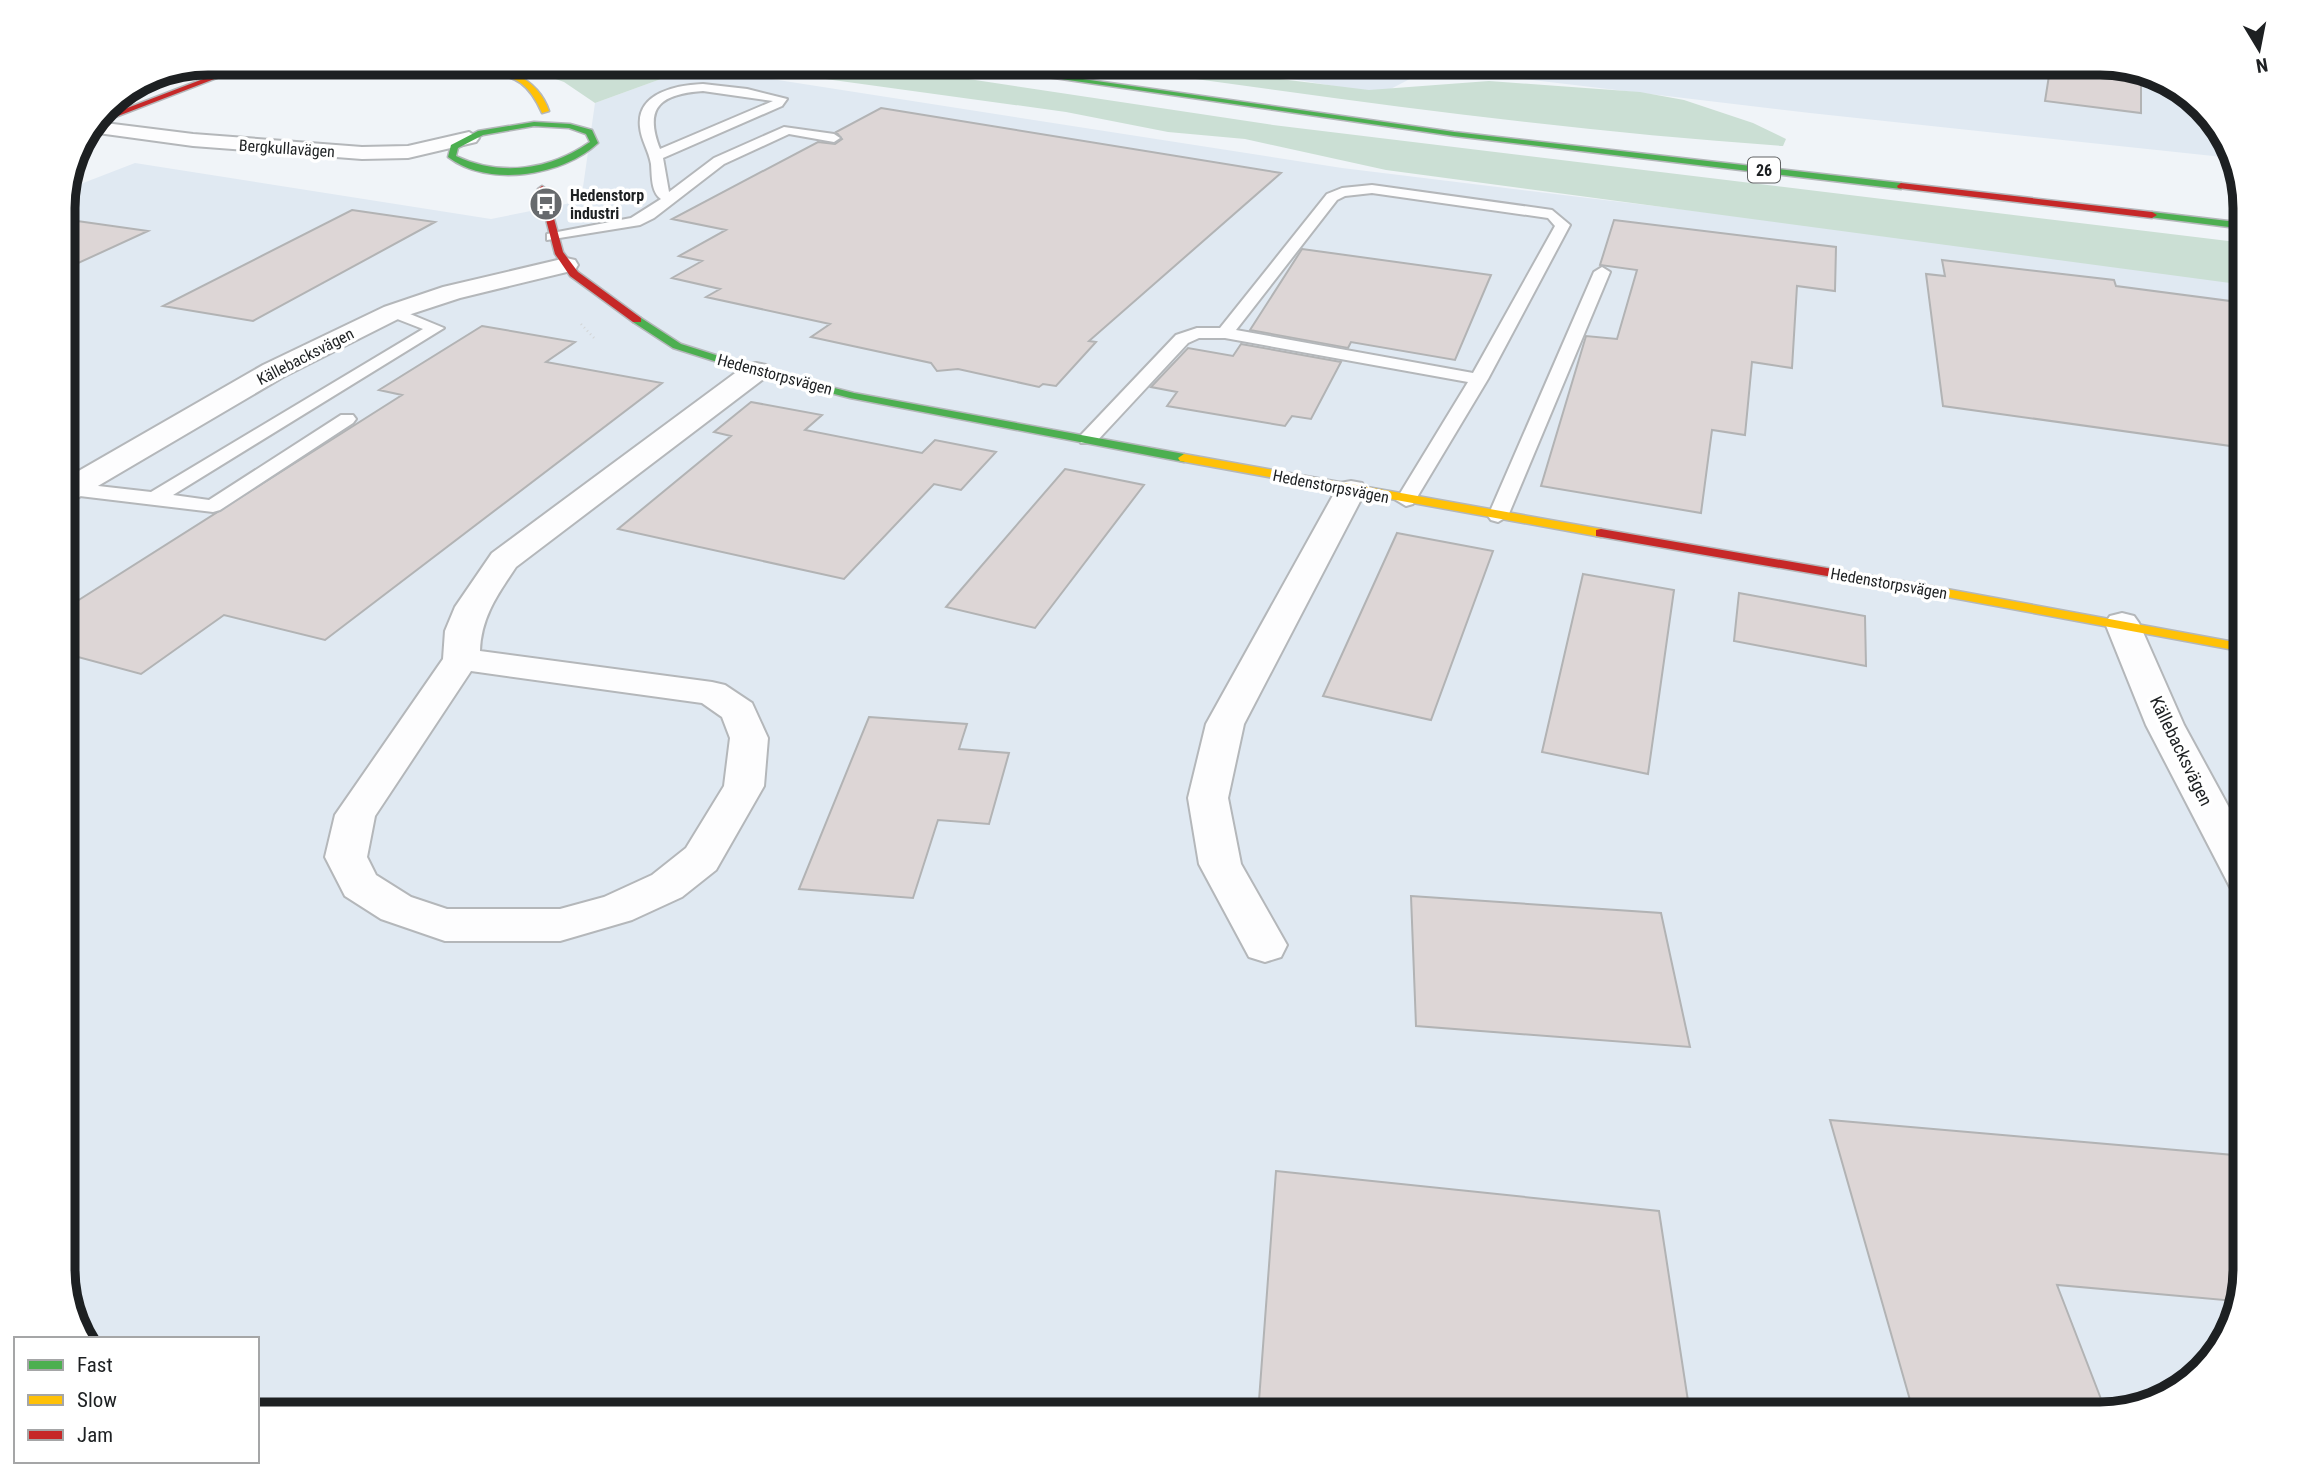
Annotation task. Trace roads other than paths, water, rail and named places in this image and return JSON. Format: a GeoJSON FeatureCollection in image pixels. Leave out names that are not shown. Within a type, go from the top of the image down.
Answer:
{"type":"FeatureCollection","features":[{"type":"Feature","properties":{"kind":"main road"},"geometry":{"type":"LineString","coordinates":[[110,119],[219,76]]}},
{"type":"Feature","properties":{"kind":"main road"},"geometry":{"type":"LineString","coordinates":[[509,76],[530,85],[543,97],[545,111]]}},
{"type":"Feature","properties":{"kind":"main road","name":"26"},"geometry":{"type":"LineString","coordinates":[[1043,76],[1441,132],[2233,225]]}},
{"type":"Feature","properties":{"kind":"main road","name":"26"},"geometry":{"type":"LineString","coordinates":[[1089,76],[1460,127],[2233,218]]}},
{"type":"Feature","properties":{"kind":"main road"},"geometry":{"type":"LineString","coordinates":[[112,116],[184,78]]}},
{"type":"Feature","properties":{"kind":"main road"},"geometry":{"type":"LineString","coordinates":[[175,83],[178,79]]}},
{"type":"Feature","properties":{"kind":"main road"},"geometry":{"type":"LineString","coordinates":[[497,170],[542,189],[570,159],[594,143],[593,135],[545,111],[469,138],[454,147],[452,157],[467,166],[497,170],[535,167],[570,159]]}},
{"type":"Feature","properties":{"kind":"main road"},"geometry":{"type":"LineString","coordinates":[[505,127],[544,124],[577,127]]}},
{"type":"Feature","properties":{"kind":"main road","name":"Hedenstorpsvägen"},"geometry":{"type":"LineString","coordinates":[[542,189],[552,237],[566,265],[608,302],[677,346],[756,372],[854,396],[1350,491],[2122,623],[2233,646]]}},
{"type":"Feature","properties":{"kind":"street","name":"Bergkullavägen"},"geometry":{"type":"LineString","coordinates":[[106,124],[323,151],[408,152],[469,138]]}},
{"type":"Feature","properties":{"kind":"street"},"geometry":{"type":"LineString","coordinates":[[408,152],[452,157]]}},
{"type":"Feature","properties":{"kind":"street","name":"Källebacksvägen"},"geometry":{"type":"LineString","coordinates":[[76,484],[272,371],[393,313],[452,292],[566,265]]}},
{"type":"Feature","properties":{"kind":"street"},"geometry":{"type":"LineString","coordinates":[[461,659],[712,693],[739,711],[749,738],[744,786],[701,859],[667,886],[617,909],[560,925],[445,925],[396,908],[360,885],[346,857],[355,815],[461,659],[463,631],[472,607],[504,561],[756,372]]}},
{"type":"Feature","properties":{"kind":"street"},"geometry":{"type":"LineString","coordinates":[[1265,945],[1220,864],[1208,798],[1225,724],[1350,491]]}},
{"type":"Feature","properties":{"kind":"street","name":"Källebacksvägen"},"geometry":{"type":"LineString","coordinates":[[2122,623],[2165,725],[2233,853]]}},
{"type":"Feature","properties":{"kind":"lane"},"geometry":{"type":"LineString","coordinates":[[656,156],[778,103],[781,99],[690,86],[662,96],[649,106],[645,123],[656,156],[663,195],[670,197]]}},
{"type":"Feature","properties":{"kind":"lane"},"geometry":{"type":"LineString","coordinates":[[552,237],[627,225],[649,215],[719,161],[788,131],[834,138]]}},
{"type":"Feature","properties":{"kind":"lane"},"geometry":{"type":"LineString","coordinates":[[1225,333],[1319,211],[1342,192],[1372,189],[1552,214],[1563,225],[1479,379],[1406,500]]}},
{"type":"Feature","properties":{"kind":"lane"},"geometry":{"type":"LineString","coordinates":[[1498,516],[1602,272]]}},
{"type":"Feature","properties":{"kind":"lane"},"geometry":{"type":"LineString","coordinates":[[154,498],[436,328],[393,313]]}},
{"type":"Feature","properties":{"kind":"lane"},"geometry":{"type":"LineString","coordinates":[[1088,439],[1182,339],[1197,333],[1225,333],[1479,379]]}},
{"type":"Feature","properties":{"kind":"lane"},"geometry":{"type":"LineString","coordinates":[[76,491],[213,506],[347,419]]}},
{"type":"Feature","properties":{"kind":"place","name":"Hedenstorp industri"},"geometry":{"type":"Point","coordinates":[546,204]}}]}
